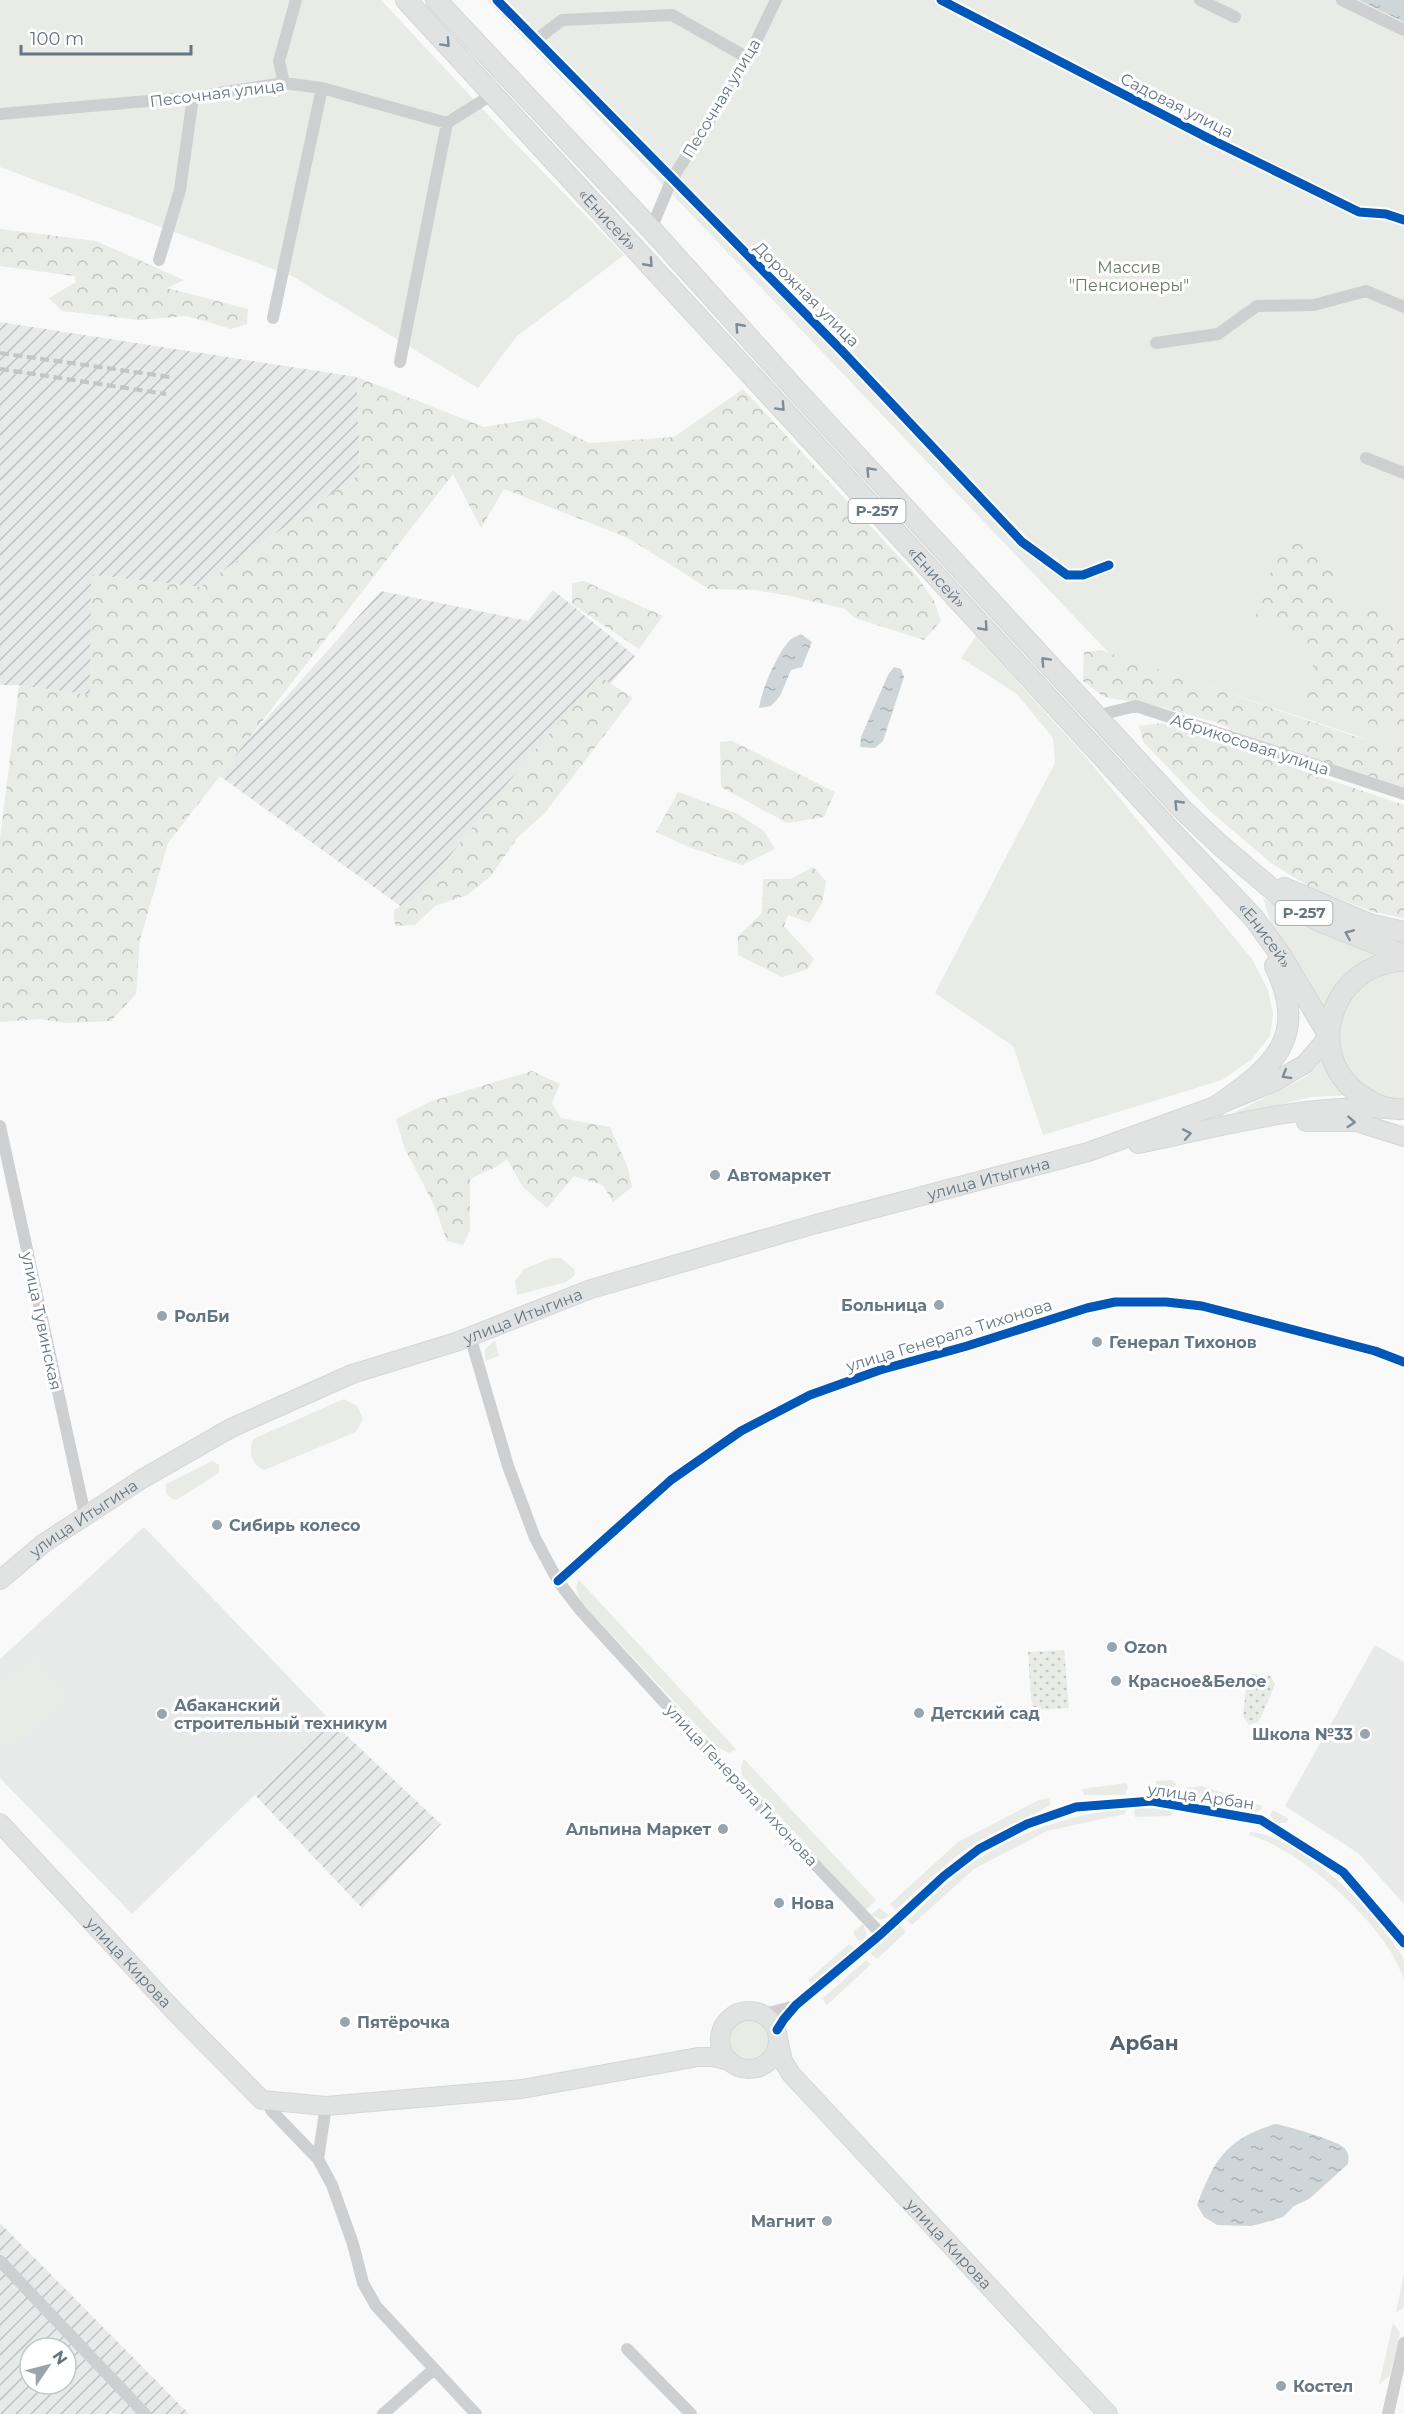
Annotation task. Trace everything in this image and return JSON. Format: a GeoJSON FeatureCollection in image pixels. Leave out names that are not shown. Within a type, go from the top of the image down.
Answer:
{"type":"FeatureCollection","features":[{"type":"Feature","properties":{"kind":"highway","name":"«Енисей»"},"geometry":{"type":"LineString","coordinates":[[406,0],[1169,829],[1253,917],[1282,957],[1329,1036],[1337,1069],[1346,1083],[1372,1103],[1400,1112]]}},
{"type":"Feature","properties":{"kind":"highway","name":"«Енисей»"},"geometry":{"type":"LineString","coordinates":[[436,0],[651,229],[1095,716],[1182,809],[1220,845]]}},
{"type":"Feature","properties":{"kind":"highway","name":"Р-257"},"geometry":{"type":"LineString","coordinates":[[1220,845],[1285,889],[1369,924],[1404,932]]}},
{"type":"Feature","properties":{"kind":"highway","name":"Р-257"},"geometry":{"type":"LineString","coordinates":[[1220,845],[1293,906],[1319,921],[1404,955]]}},
{"type":"Feature","properties":{"kind":"highway"},"geometry":{"type":"LineString","coordinates":[[1218,1105],[1258,1077],[1274,1059],[1283,1042],[1289,1016],[1285,987],[1253,917]]}},
{"type":"Feature","properties":{"kind":"highway","name":"«Енисей»"},"geometry":{"type":"LineString","coordinates":[[1329,1036],[1331,1017],[1340,996],[1354,979],[1373,967],[1404,961]]}},
{"type":"Feature","properties":{"kind":"main road","name":"улица Итыгина"},"geometry":{"type":"LineString","coordinates":[[1088,1152],[1274,1083],[1305,1064],[1329,1036]]}},
{"type":"Feature","properties":{"kind":"main road","name":"улица Итыгина"},"geometry":{"type":"LineString","coordinates":[[0,1580],[44,1543],[85,1515],[231,1428],[352,1374],[470,1336],[591,1289],[816,1224],[1088,1152],[1342,1107],[1400,1112]]}},
{"type":"Feature","properties":{"kind":"main road"},"geometry":{"type":"LineString","coordinates":[[1230,1126],[1313,1121],[1356,1122],[1404,1137]]}},
{"type":"Feature","properties":{"kind":"main road","name":"улица Кирова"},"geometry":{"type":"LineString","coordinates":[[0,1823],[176,2013],[266,2105]]}},
{"type":"Feature","properties":{"kind":"main road"},"geometry":{"type":"LineString","coordinates":[[698,2057],[720,2036],[724,2024],[738,2012],[750,2010],[764,2014],[778,2035],[783,2061],[791,2074]]}},
{"type":"Feature","properties":{"kind":"main road"},"geometry":{"type":"LineString","coordinates":[[763,2065],[776,2052],[778,2035]]}},
{"type":"Feature","properties":{"kind":"main road"},"geometry":{"type":"LineString","coordinates":[[720,2036],[723,2052],[729,2061]]}},
{"type":"Feature","properties":{"kind":"main road"},"geometry":{"type":"LineString","coordinates":[[266,2105],[326,2106],[522,2089],[698,2057],[714,2057],[745,2069],[763,2065],[791,2074]]}},
{"type":"Feature","properties":{"kind":"main road","name":"улица Кирова"},"geometry":{"type":"LineString","coordinates":[[791,2074],[1108,2414]]}},
{"type":"Feature","properties":{"kind":"street"},"geometry":{"type":"LineString","coordinates":[[284,83],[279,61],[296,0]]}},
{"type":"Feature","properties":{"kind":"street","name":"Дорожная улица"},"geometry":{"type":"LineString","coordinates":[[496,0],[843,351],[1022,543],[1067,575],[1083,575],[1109,565]]}},
{"type":"Feature","properties":{"kind":"street","name":"Песочная улица"},"geometry":{"type":"LineString","coordinates":[[651,229],[672,179],[748,58],[776,0]]}},
{"type":"Feature","properties":{"kind":"street","name":"Садовая улица"},"geometry":{"type":"LineString","coordinates":[[941,0],[1197,132],[1359,212],[1386,214],[1404,220]]}},
{"type":"Feature","properties":{"kind":"street"},"geometry":{"type":"LineString","coordinates":[[1200,0],[1235,17]]}},
{"type":"Feature","properties":{"kind":"street"},"geometry":{"type":"LineString","coordinates":[[1342,0],[1404,30]]}},
{"type":"Feature","properties":{"kind":"street"},"geometry":{"type":"LineString","coordinates":[[536,40],[562,20],[672,15],[748,58]]}},
{"type":"Feature","properties":{"kind":"street","name":"Песочная улица"},"geometry":{"type":"LineString","coordinates":[[0,114],[193,97],[284,83],[322,88],[447,123]]}},
{"type":"Feature","properties":{"kind":"street"},"geometry":{"type":"LineString","coordinates":[[273,318],[322,88]]}},
{"type":"Feature","properties":{"kind":"street"},"geometry":{"type":"LineString","coordinates":[[400,362],[447,123],[493,94]]}},
{"type":"Feature","properties":{"kind":"street"},"geometry":{"type":"LineString","coordinates":[[159,260],[180,190],[193,97]]}},
{"type":"Feature","properties":{"kind":"street"},"geometry":{"type":"LineString","coordinates":[[1156,343],[1218,333],[1257,306],[1314,305],[1366,291],[1404,307]]}},
{"type":"Feature","properties":{"kind":"street"},"geometry":{"type":"LineString","coordinates":[[1366,458],[1404,473]]}},
{"type":"Feature","properties":{"kind":"street","name":"Абрикосовая улица"},"geometry":{"type":"LineString","coordinates":[[1095,716],[1136,706],[1404,794]]}},
{"type":"Feature","properties":{"kind":"street","name":"улица Тувинская"},"geometry":{"type":"LineString","coordinates":[[0,1126],[85,1515]]}},
{"type":"Feature","properties":{"kind":"street","name":"улица Генерала Тихонова"},"geometry":{"type":"LineString","coordinates":[[558,1581],[671,1480],[741,1431],[789,1405],[880,1370],[967,1346],[1087,1308],[1115,1302],[1166,1302],[1202,1306],[1376,1351],[1404,1362]]}},
{"type":"Feature","properties":{"kind":"street","name":"улица Генерала Тихонова"},"geometry":{"type":"LineString","coordinates":[[470,1336],[508,1466],[535,1538],[558,1581],[581,1611],[739,1784],[881,1934]]}},
{"type":"Feature","properties":{"kind":"street","name":"улица Арбан"},"geometry":{"type":"LineString","coordinates":[[796,2005],[881,1934],[944,1876],[979,1849],[1027,1824],[1076,1807],[1152,1801],[1261,1820],[1343,1872],[1404,1943]]}},
{"type":"Feature","properties":{"kind":"street"},"geometry":{"type":"LineString","coordinates":[[764,2014],[780,2012],[796,2005]]}},
{"type":"Feature","properties":{"kind":"street"},"geometry":{"type":"LineString","coordinates":[[778,2035],[784,2019],[796,2005]]}},
{"type":"Feature","properties":{"kind":"street"},"geometry":{"type":"LineString","coordinates":[[266,2105],[318,2160],[332,2185],[353,2244],[363,2283],[376,2306],[476,2414]]}},
{"type":"Feature","properties":{"kind":"street"},"geometry":{"type":"LineString","coordinates":[[318,2160],[326,2106]]}},
{"type":"Feature","properties":{"kind":"street"},"geometry":{"type":"LineString","coordinates":[[0,2261],[145,2414]]}},
{"type":"Feature","properties":{"kind":"street"},"geometry":{"type":"LineString","coordinates":[[1388,2414],[1404,2343]]}},
{"type":"Feature","properties":{"kind":"street"},"geometry":{"type":"LineString","coordinates":[[627,2349],[691,2414]]}},
{"type":"Feature","properties":{"kind":"street"},"geometry":{"type":"LineString","coordinates":[[383,2414],[433,2370]]}},
{"type":"Feature","properties":{"kind":"shaded area"},"geometry":{"type":"Polygon","coordinates":[[[0,322],[357,377],[360,474],[200,587],[92,575],[90,695],[19,685],[0,685],[0,322]]]}},
{"type":"Feature","properties":{"kind":"shaded area"},"geometry":{"type":"Polygon","coordinates":[[[553,590],[635,656],[410,913],[217,774],[381,591],[528,621],[553,590]]]}},
{"type":"Feature","properties":{"kind":"shaded area","name":"Абаканский строительный техникум"},"geometry":{"type":"Polygon","coordinates":[[[144,1527],[331,1721],[132,1914],[0,1778],[0,1659],[144,1527]]]}},
{"type":"Feature","properties":{"kind":"shaded area","name":"Школа №33"},"geometry":{"type":"Polygon","coordinates":[[[1375,1645],[1404,1662],[1404,1904],[1358,1853],[1285,1806],[1375,1645]]]}},
{"type":"Feature","properties":{"kind":"shaded area"},"geometry":{"type":"Polygon","coordinates":[[[331,1721],[441,1824],[362,1908],[255,1795],[331,1721]]]}},
{"type":"Feature","properties":{"kind":"shaded area"},"geometry":{"type":"Polygon","coordinates":[[[0,2223],[189,2414],[114,2414],[111,2411],[108,2414],[0,2414],[0,2223]]]}},
{"type":"Feature","properties":{"kind":"green space"},"geometry":{"type":"Polygon","coordinates":[[[0,0],[381,0],[507,135],[624,255],[516,337],[478,388],[292,276],[0,167],[0,0]]]}},
{"type":"Feature","properties":{"kind":"green space","name":"Массив \"Пенсионеры\""},"geometry":{"type":"Polygon","coordinates":[[[487,0],[1359,0],[1404,22],[1404,748],[1369,740],[1109,653],[487,0]]]}},
{"type":"Feature","properties":{"kind":"green space"},"geometry":{"type":"Polygon","coordinates":[[[0,229],[96,241],[184,280],[167,288],[248,309],[247,324],[231,329],[187,316],[140,320],[62,311],[49,298],[76,282],[74,276],[0,266],[0,229]]]}},
{"type":"Feature","properties":{"kind":"green space"},"geometry":{"type":"Polygon","coordinates":[[[357,377],[484,427],[539,418],[589,443],[674,437],[743,389],[916,575],[934,601],[941,621],[924,640],[855,618],[845,609],[755,590],[709,589],[628,538],[504,489],[481,528],[453,474],[168,843],[140,940],[136,994],[111,1021],[66,1023],[40,1019],[0,1022],[0,839],[19,685],[90,695],[91,575],[200,587],[360,474],[357,377]]]}},
{"type":"Feature","properties":{"kind":"green space"},"geometry":{"type":"Polygon","coordinates":[[[1296,532],[1315,541],[1316,557],[1343,568],[1335,597],[1404,619],[1404,733],[1301,705],[1318,651],[1296,633],[1255,618],[1278,552],[1283,542],[1296,532]]]}},
{"type":"Feature","properties":{"kind":"green space"},"geometry":{"type":"Polygon","coordinates":[[[584,581],[663,616],[639,649],[572,604],[572,583],[584,581]]]}},
{"type":"Feature","properties":{"kind":"green space"},"geometry":{"type":"Polygon","coordinates":[[[976,636],[1084,755],[1252,959],[1268,990],[1273,1014],[1270,1036],[1252,1059],[1222,1080],[1043,1135],[1013,1046],[935,993],[1055,763],[1053,738],[1017,694],[961,658],[976,636]]]}},
{"type":"Feature","properties":{"kind":"green space"},"geometry":{"type":"Polygon","coordinates":[[[1101,650],[1357,737],[1404,748],[1404,788],[1248,737],[1218,723],[1161,707],[1104,697],[1083,681],[1084,652],[1101,650]]]}},
{"type":"Feature","properties":{"kind":"green space"},"geometry":{"type":"Polygon","coordinates":[[[599,676],[633,698],[544,814],[518,837],[491,876],[467,895],[435,906],[415,925],[395,926],[394,910],[417,897],[519,769],[599,676]]]}},
{"type":"Feature","properties":{"kind":"green space"},"geometry":{"type":"Polygon","coordinates":[[[1162,723],[1404,805],[1404,918],[1374,912],[1313,889],[1271,863],[1210,811],[1144,743],[1139,726],[1162,723]]]}},
{"type":"Feature","properties":{"kind":"green space"},"geometry":{"type":"Polygon","coordinates":[[[732,741],[835,792],[824,817],[787,823],[721,787],[720,742],[732,741]]]}},
{"type":"Feature","properties":{"kind":"green space"},"geometry":{"type":"Polygon","coordinates":[[[678,792],[738,814],[764,831],[775,849],[742,865],[689,847],[656,832],[678,792]]]}},
{"type":"Feature","properties":{"kind":"green space"},"geometry":{"type":"Polygon","coordinates":[[[813,867],[826,881],[822,903],[810,923],[788,915],[784,926],[814,959],[808,969],[782,977],[738,955],[738,936],[762,913],[763,879],[791,879],[813,867]]]}},
{"type":"Feature","properties":{"kind":"green space"},"geometry":{"type":"Polygon","coordinates":[[[1263,898],[1304,922],[1387,955],[1325,1012],[1272,926],[1263,898]]]}},
{"type":"Feature","properties":{"kind":"green space"},"geometry":{"type":"Polygon","coordinates":[[[1404,970],[1404,1099],[1377,1094],[1357,1080],[1344,1061],[1340,1038],[1343,1015],[1354,994],[1375,978],[1404,970]]]}},
{"type":"Feature","properties":{"kind":"green space"},"geometry":{"type":"Polygon","coordinates":[[[1325,1053],[1349,1095],[1311,1097],[1238,1115],[1236,1112],[1306,1077],[1316,1068],[1325,1053]]]}},
{"type":"Feature","properties":{"kind":"green space"},"geometry":{"type":"Polygon","coordinates":[[[532,1071],[560,1084],[552,1103],[561,1118],[610,1127],[628,1168],[632,1187],[613,1202],[603,1185],[574,1176],[547,1208],[523,1187],[507,1159],[496,1167],[470,1179],[470,1230],[463,1245],[447,1241],[434,1205],[405,1149],[396,1119],[432,1101],[532,1071]]]}},
{"type":"Feature","properties":{"kind":"green space"},"geometry":{"type":"Polygon","coordinates":[[[551,1258],[561,1258],[574,1269],[575,1275],[566,1282],[517,1295],[515,1281],[524,1269],[551,1258]]]}},
{"type":"Feature","properties":{"kind":"green space"},"geometry":{"type":"Polygon","coordinates":[[[495,1340],[499,1356],[485,1361],[485,1349],[495,1340]]]}},
{"type":"Feature","properties":{"kind":"green space"},"geometry":{"type":"Polygon","coordinates":[[[344,1399],[357,1406],[363,1419],[356,1432],[264,1470],[253,1461],[251,1449],[253,1439],[344,1399]]]}},
{"type":"Feature","properties":{"kind":"green space"},"geometry":{"type":"Polygon","coordinates":[[[212,1461],[219,1465],[219,1473],[176,1500],[170,1498],[166,1484],[212,1461]]]}},
{"type":"Feature","properties":{"kind":"green space"},"geometry":{"type":"Polygon","coordinates":[[[579,1580],[736,1749],[729,1753],[717,1747],[583,1604],[577,1589],[579,1580]]]}},
{"type":"Feature","properties":{"kind":"green space"},"geometry":{"type":"Polygon","coordinates":[[[1064,1650],[1069,1708],[1038,1710],[1033,1708],[1028,1652],[1064,1650]]]}},
{"type":"Feature","properties":{"kind":"green space"},"geometry":{"type":"Polygon","coordinates":[[[33,1656],[69,1694],[10,1749],[0,1739],[0,1686],[33,1656]]]}},
{"type":"Feature","properties":{"kind":"green space"},"geometry":{"type":"Polygon","coordinates":[[[1251,1674],[1271,1676],[1275,1685],[1261,1717],[1258,1722],[1249,1725],[1243,1717],[1247,1679],[1251,1674]]]}},
{"type":"Feature","properties":{"kind":"green space"},"geometry":{"type":"Polygon","coordinates":[[[744,1759],[876,1900],[866,1910],[742,1775],[741,1766],[744,1759]]]}},
{"type":"Feature","properties":{"kind":"green space"},"geometry":{"type":"Polygon","coordinates":[[[1172,1780],[1176,1784],[1175,1795],[1160,1792],[1155,1781],[1172,1780]]]}},
{"type":"Feature","properties":{"kind":"green space"},"geometry":{"type":"Polygon","coordinates":[[[1126,1783],[1128,1787],[1125,1795],[1084,1795],[1082,1789],[1126,1783]]]}},
{"type":"Feature","properties":{"kind":"green space"},"geometry":{"type":"Polygon","coordinates":[[[1201,1786],[1262,1806],[1261,1809],[1253,1814],[1183,1797],[1184,1788],[1201,1786]]]}},
{"type":"Feature","properties":{"kind":"green space"},"geometry":{"type":"Polygon","coordinates":[[[1049,1798],[1051,1804],[1042,1810],[966,1849],[896,1910],[890,1904],[958,1842],[1039,1800],[1049,1798]]]}},
{"type":"Feature","properties":{"kind":"green space"},"geometry":{"type":"Polygon","coordinates":[[[1127,1808],[1125,1814],[1047,1831],[974,1869],[912,1925],[907,1921],[957,1874],[1002,1845],[1022,1835],[1062,1821],[1127,1808]]]}},
{"type":"Feature","properties":{"kind":"green space"},"geometry":{"type":"Polygon","coordinates":[[[1134,1808],[1174,1809],[1171,1816],[1135,1817],[1134,1808]]]}},
{"type":"Feature","properties":{"kind":"green space"},"geometry":{"type":"Polygon","coordinates":[[[1273,1810],[1289,1819],[1285,1823],[1276,1823],[1270,1815],[1273,1810]]]}},
{"type":"Feature","properties":{"kind":"green space"},"geometry":{"type":"Polygon","coordinates":[[[1250,1832],[1269,1836],[1290,1846],[1331,1874],[1350,1892],[1382,1928],[1401,1954],[1404,1960],[1404,1979],[1387,1946],[1361,1913],[1344,1896],[1306,1865],[1267,1842],[1249,1835],[1250,1832]]]}},
{"type":"Feature","properties":{"kind":"green space"},"geometry":{"type":"Polygon","coordinates":[[[879,1908],[890,1916],[881,1920],[871,1915],[879,1908]]]}},
{"type":"Feature","properties":{"kind":"green space"},"geometry":{"type":"Polygon","coordinates":[[[863,1924],[867,1935],[861,1943],[854,1935],[854,1931],[863,1924]]]}},
{"type":"Feature","properties":{"kind":"green space"},"geometry":{"type":"Polygon","coordinates":[[[900,1925],[905,1930],[904,1934],[877,1959],[870,1954],[900,1925]]]}},
{"type":"Feature","properties":{"kind":"green space"},"geometry":{"type":"Polygon","coordinates":[[[849,1944],[855,1948],[813,1985],[808,1980],[849,1944]]]}},
{"type":"Feature","properties":{"kind":"green space"},"geometry":{"type":"Polygon","coordinates":[[[866,1960],[869,1966],[827,2005],[822,1999],[866,1960]]]}},
{"type":"Feature","properties":{"kind":"green space"},"geometry":{"type":"Polygon","coordinates":[[[749,2014],[767,2021],[774,2039],[767,2057],[749,2064],[731,2057],[724,2039],[731,2021],[749,2014]]]}},
{"type":"Feature","properties":{"kind":"green space"},"geometry":{"type":"Polygon","coordinates":[[[1404,2273],[1404,2307],[1396,2313],[1404,2273]]]}},
{"type":"Feature","properties":{"kind":"green space"},"geometry":{"type":"Polygon","coordinates":[[[1393,2323],[1400,2333],[1390,2375],[1379,2385],[1393,2323]]]}},
{"type":"Feature","properties":{"kind":"water"},"geometry":{"type":"Polygon","coordinates":[[[1359,0],[1404,0],[1404,22],[1359,0]]]}},
{"type":"Feature","properties":{"kind":"water"},"geometry":{"type":"Polygon","coordinates":[[[801,634],[812,642],[802,667],[791,670],[780,696],[771,706],[759,708],[766,682],[779,655],[789,641],[801,634]]]}},
{"type":"Feature","properties":{"kind":"water"},"geometry":{"type":"Polygon","coordinates":[[[894,667],[901,669],[904,677],[883,741],[875,748],[860,747],[861,737],[888,675],[894,667]]]}},
{"type":"Feature","properties":{"kind":"water"},"geometry":{"type":"Polygon","coordinates":[[[1275,2124],[1339,2144],[1347,2153],[1348,2164],[1309,2199],[1294,2206],[1283,2217],[1251,2226],[1217,2225],[1204,2217],[1197,2205],[1210,2175],[1224,2153],[1245,2137],[1275,2124]]]}},
{"type":"Feature","properties":{"kind":"railway"},"geometry":{"type":"LineString","coordinates":[[0,353],[170,377]]}},
{"type":"Feature","properties":{"kind":"railway"},"geometry":{"type":"LineString","coordinates":[[0,369],[166,394]]}},
{"type":"Feature","properties":{"kind":"cycle path"},"geometry":{"type":"LineString","coordinates":[[497,0],[842,351],[1022,542],[1067,575],[1083,575],[1109,565]]}},
{"type":"Feature","properties":{"kind":"cycle path"},"geometry":{"type":"LineString","coordinates":[[941,0],[1208,138],[1359,212],[1386,214],[1404,220]]}},
{"type":"Feature","properties":{"kind":"cycle path"},"geometry":{"type":"LineString","coordinates":[[558,1581],[671,1480],[741,1431],[810,1395],[880,1370],[967,1346],[1087,1308],[1115,1302],[1166,1302],[1202,1306],[1375,1351],[1404,1362]]}},
{"type":"Feature","properties":{"kind":"cycle path"},"geometry":{"type":"LineString","coordinates":[[777,2030],[796,2005],[881,1934],[944,1876],[979,1849],[1027,1824],[1076,1807],[1152,1801],[1261,1820],[1343,1872],[1404,1943]]}},
{"type":"Feature","properties":{"kind":"place","name":"Автомаркет"},"geometry":{"type":"Point","coordinates":[715,1175]}},
{"type":"Feature","properties":{"kind":"place","name":"Больница"},"geometry":{"type":"Point","coordinates":[939,1305]}},
{"type":"Feature","properties":{"kind":"place","name":"РолБи"},"geometry":{"type":"Point","coordinates":[162,1316]}},
{"type":"Feature","properties":{"kind":"place","name":"Генерал Тихонов"},"geometry":{"type":"Point","coordinates":[1097,1342]}},
{"type":"Feature","properties":{"kind":"place","name":"Сибирь колесо"},"geometry":{"type":"Point","coordinates":[217,1525]}},
{"type":"Feature","properties":{"kind":"place","name":"Ozon"},"geometry":{"type":"Point","coordinates":[1112,1647]}},
{"type":"Feature","properties":{"kind":"place","name":"Красное&Белое"},"geometry":{"type":"Point","coordinates":[1116,1681]}},
{"type":"Feature","properties":{"kind":"place","name":"Детский сад"},"geometry":{"type":"Point","coordinates":[919,1713]}},
{"type":"Feature","properties":{"kind":"place","name":"Абаканский строительный техникум"},"geometry":{"type":"Point","coordinates":[162,1714]}},
{"type":"Feature","properties":{"kind":"place","name":"Школа №33"},"geometry":{"type":"Point","coordinates":[1365,1734]}},
{"type":"Feature","properties":{"kind":"place","name":"Альпина Маркет"},"geometry":{"type":"Point","coordinates":[723,1829]}},
{"type":"Feature","properties":{"kind":"place","name":"Нова"},"geometry":{"type":"Point","coordinates":[779,1903]}},
{"type":"Feature","properties":{"kind":"place","name":"Пятёрочка"},"geometry":{"type":"Point","coordinates":[345,2022]}},
{"type":"Feature","properties":{"kind":"place","name":"Магнит"},"geometry":{"type":"Point","coordinates":[827,2221]}},
{"type":"Feature","properties":{"kind":"place","name":"Костел"},"geometry":{"type":"Point","coordinates":[1281,2386]}},
{"type":"Feature","properties":{"kind":"district","name":"Арбан"},"geometry":{"type":"Point","coordinates":[1144,2043]}}]}
